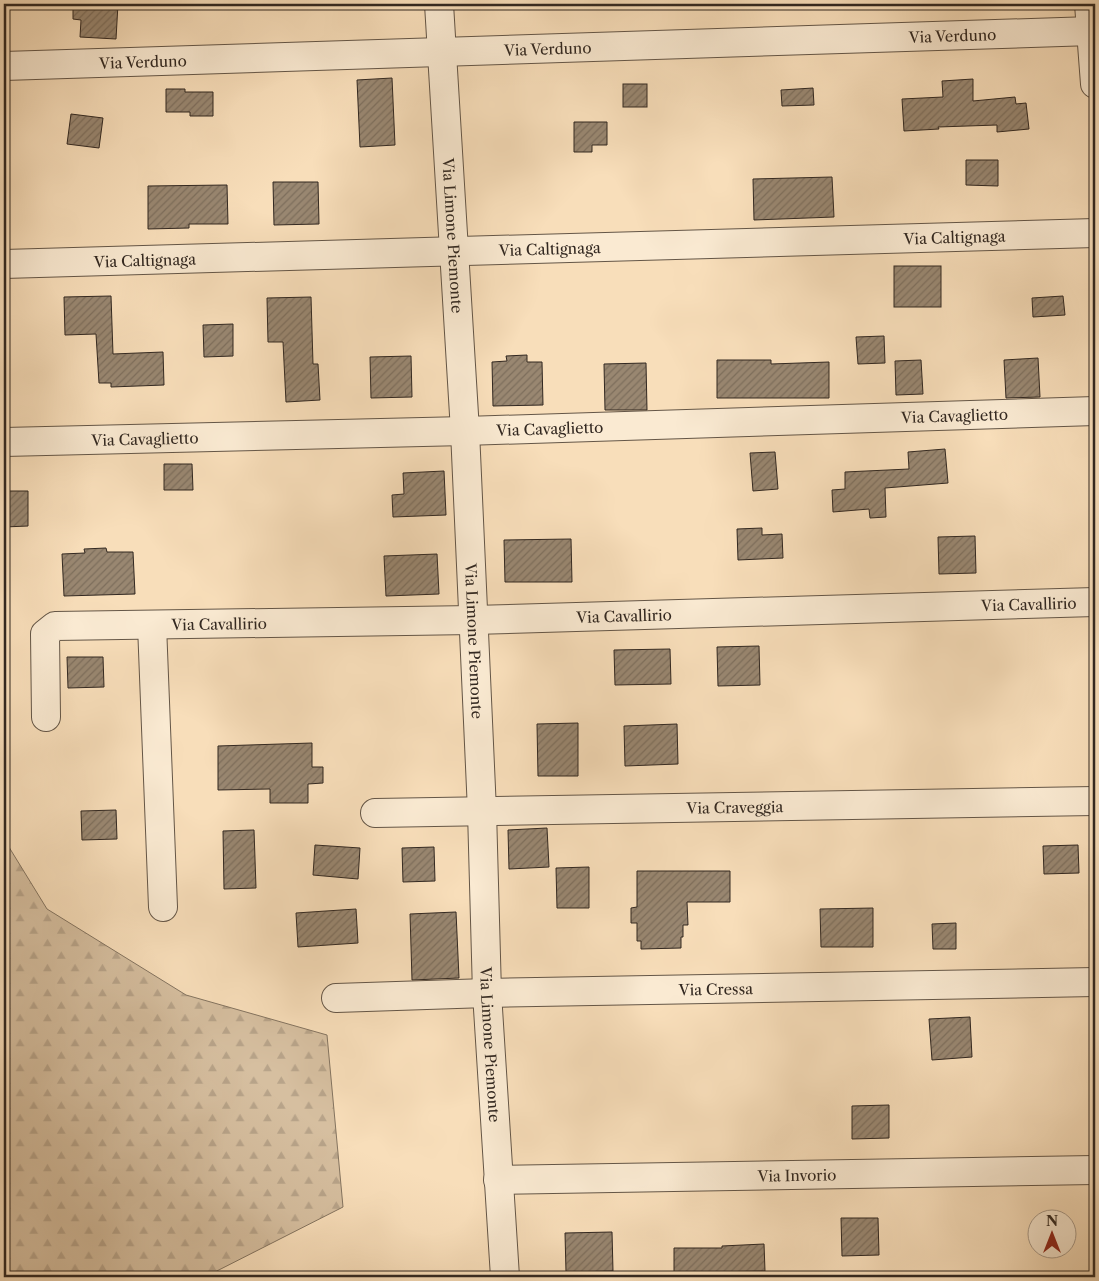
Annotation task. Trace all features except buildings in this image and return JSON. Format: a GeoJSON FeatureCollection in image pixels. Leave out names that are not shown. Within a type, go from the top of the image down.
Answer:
{"type":"FeatureCollection","features":[{"type":"Feature","properties":{"kind":"street","name":"Via Limone Piemonte"},"geometry":{"type":"LineString","coordinates":[[439,4],[465,431],[482,811],[487,993],[505,1277]]}},
{"type":"Feature","properties":{"kind":"street"},"geometry":{"type":"LineString","coordinates":[[1089,4],[1095,84]]}},
{"type":"Feature","properties":{"kind":"street","name":"Via Verduno"},"geometry":{"type":"LineString","coordinates":[[4,66],[1092,31]]}},
{"type":"Feature","properties":{"kind":"street","name":"Via Caltignaga"},"geometry":{"type":"LineString","coordinates":[[4,264],[1095,233]]}},
{"type":"Feature","properties":{"kind":"street","name":"Via Cavaglietto"},"geometry":{"type":"LineString","coordinates":[[4,442],[465,431],[1095,411]]}},
{"type":"Feature","properties":{"kind":"street","name":"Via Cavallirio"},"geometry":{"type":"LineString","coordinates":[[46,717],[45,634],[55,626],[474,620],[1095,602]]}},
{"type":"Feature","properties":{"kind":"street","name":"Via Cavallirio"},"geometry":{"type":"LineString","coordinates":[[152,625],[164,907]]}},
{"type":"Feature","properties":{"kind":"street","name":"Via Craveggia"},"geometry":{"type":"LineString","coordinates":[[375,813],[1095,801]]}},
{"type":"Feature","properties":{"kind":"street","name":"Via Cressa"},"geometry":{"type":"LineString","coordinates":[[336,998],[487,993],[1095,982]]}},
{"type":"Feature","properties":{"kind":"street","name":"Via Invorio"},"geometry":{"type":"LineString","coordinates":[[498,1180],[1095,1170]]}},
{"type":"Feature","properties":{"kind":"green space"},"geometry":{"type":"Polygon","coordinates":[[[4,839],[47,909],[186,995],[327,1035],[343,1207],[205,1277],[4,1277],[4,839]]]}}]}
